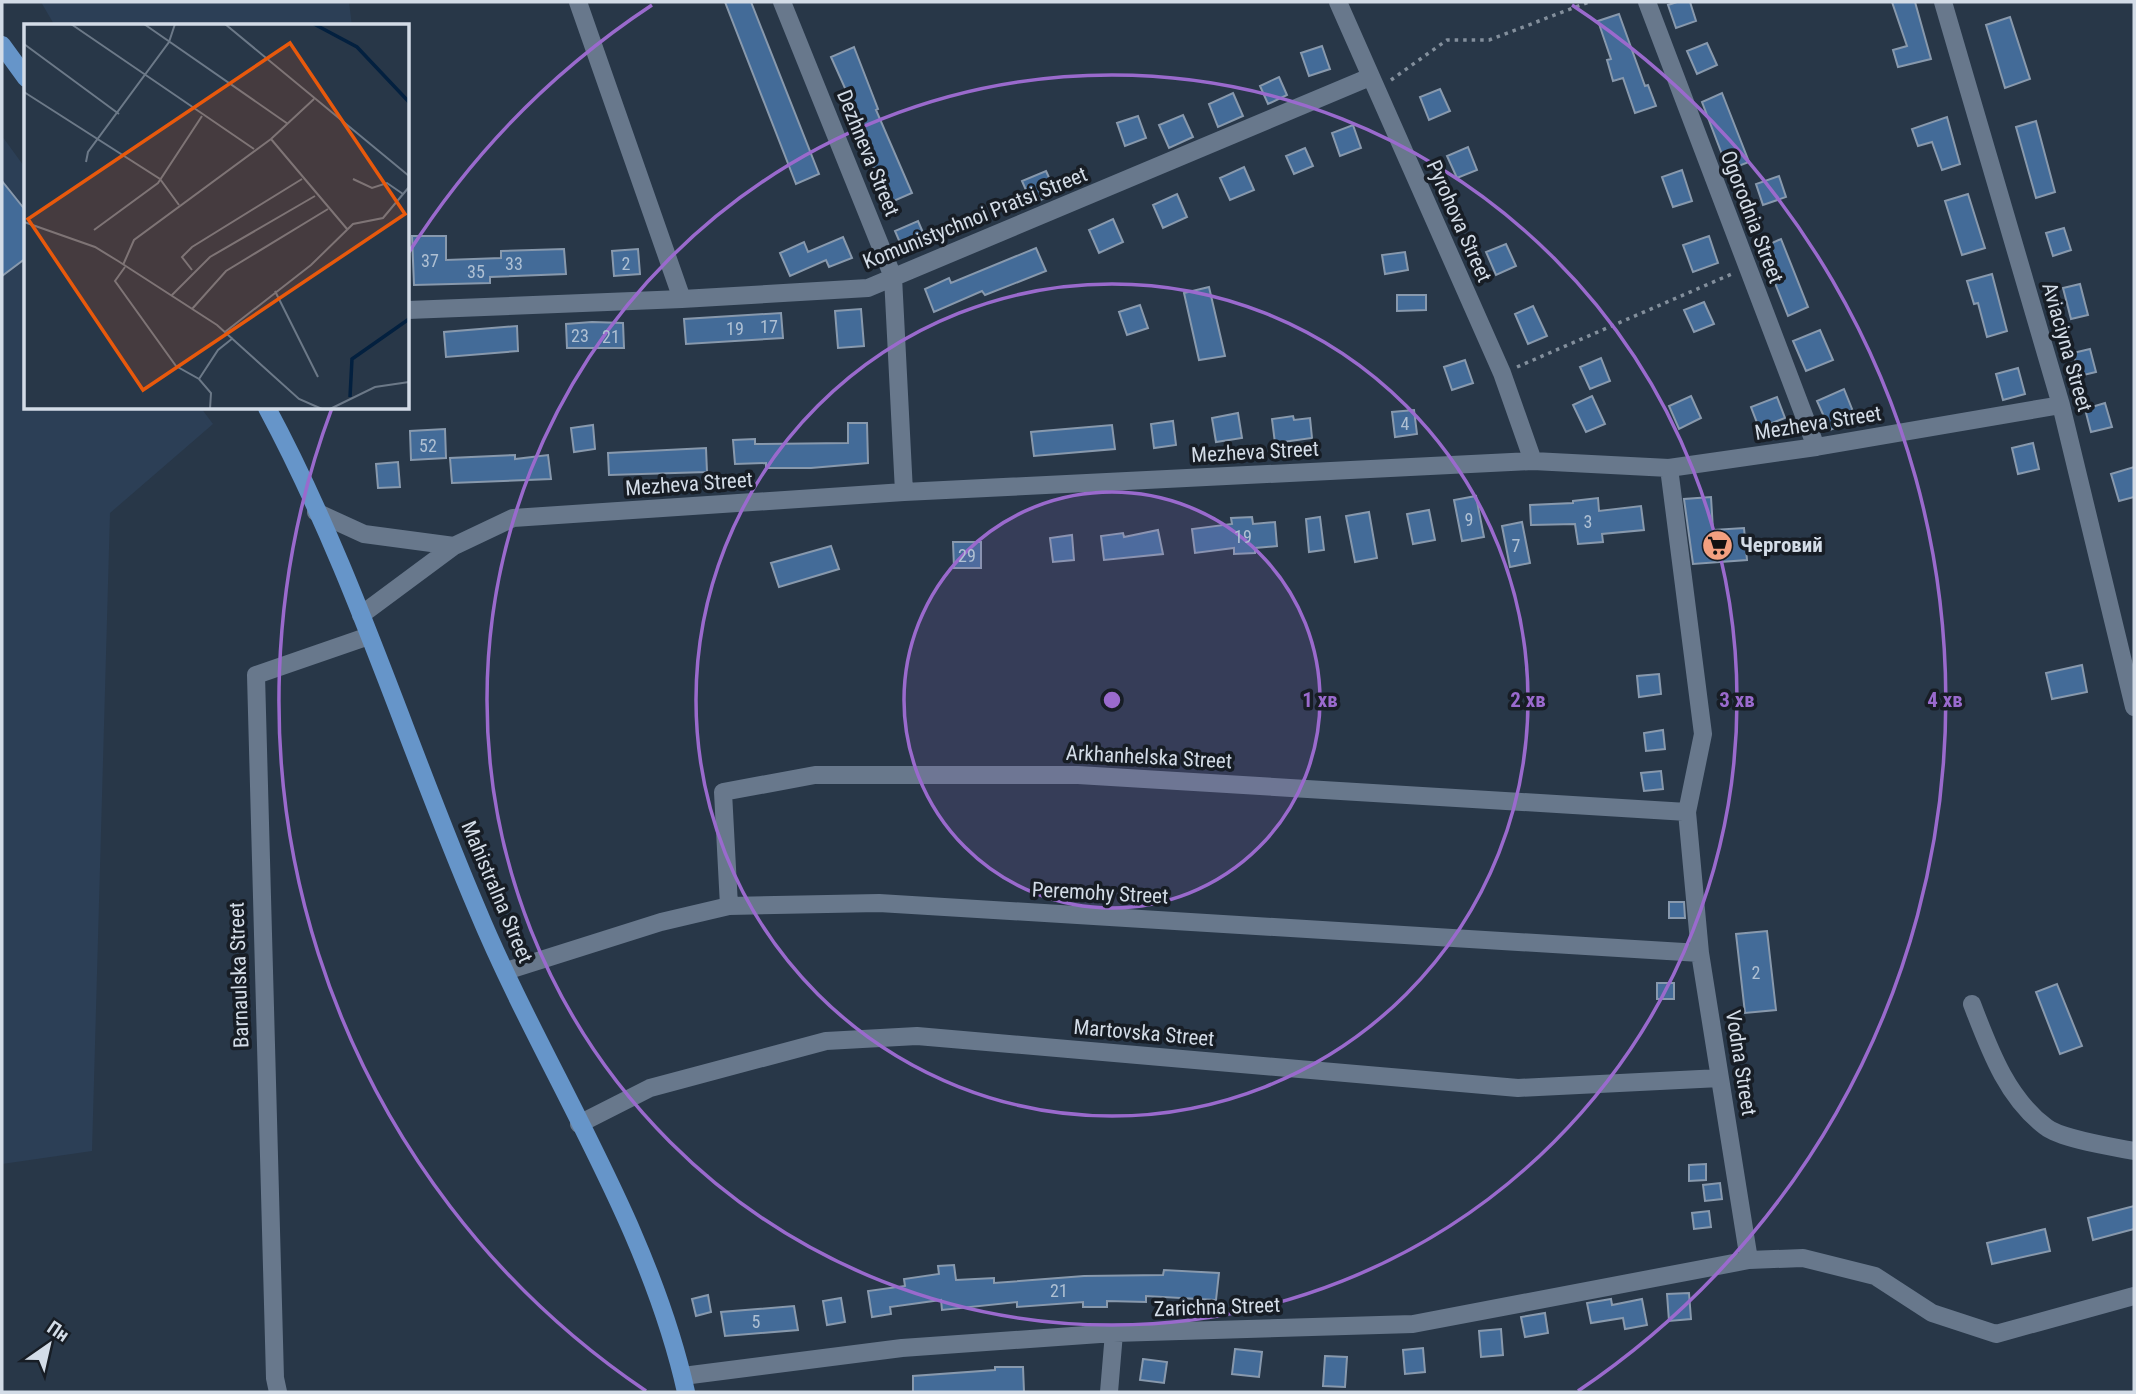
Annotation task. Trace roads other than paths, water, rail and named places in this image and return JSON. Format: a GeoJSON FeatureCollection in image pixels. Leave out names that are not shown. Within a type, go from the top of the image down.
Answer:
{"type":"FeatureCollection","features":[{"type":"Feature","properties":{"kind":"main road"},"geometry":{"type":"LineString","coordinates":[[2,46],[24,75]]}},
{"type":"Feature","properties":{"kind":"main road","name":"Mahistralna Street"},"geometry":{"type":"LineString","coordinates":[[269,410],[361,615],[477,911],[615,1197],[662,1305],[685,1384]]}},
{"type":"Feature","properties":{"kind":"street"},"geometry":{"type":"LineString","coordinates":[[578,2],[682,299]]}},
{"type":"Feature","properties":{"kind":"street","name":"Dezhneva Street"},"geometry":{"type":"LineString","coordinates":[[782,2],[892,277],[904,492]]}},
{"type":"Feature","properties":{"kind":"street","name":"Pyrohova Street"},"geometry":{"type":"LineString","coordinates":[[1338,2],[1502,373],[1533,461]]}},
{"type":"Feature","properties":{"kind":"street","name":"Ogorodnia Street"},"geometry":{"type":"LineString","coordinates":[[1647,2],[1816,447]]}},
{"type":"Feature","properties":{"kind":"street","name":"Aviaciyna Street"},"geometry":{"type":"LineString","coordinates":[[1943,2],[2061,405],[2134,707]]}},
{"type":"Feature","properties":{"kind":"street","name":"Komunistychnoi Pratsi Street"},"geometry":{"type":"LineString","coordinates":[[410,310],[869,288],[1373,83]]}},
{"type":"Feature","properties":{"kind":"street","name":"Mezheva Street"},"geometry":{"type":"LineString","coordinates":[[361,615],[454,546],[513,518],[904,492],[1533,461],[1669,468],[1816,447],[2061,405]]}},
{"type":"Feature","properties":{"kind":"street","name":"Vodna Street"},"geometry":{"type":"LineString","coordinates":[[1669,468],[1703,733],[1687,812],[1700,953],[1749,1260]]}},
{"type":"Feature","properties":{"kind":"street"},"geometry":{"type":"LineString","coordinates":[[316,512],[364,534],[454,546]]}},
{"type":"Feature","properties":{"kind":"street","name":"Barnaulska Street"},"geometry":{"type":"LineString","coordinates":[[278,1392],[258,841],[256,675],[369,636]]}},
{"type":"Feature","properties":{"kind":"street","name":"Arkhanhelska Street"},"geometry":{"type":"LineString","coordinates":[[729,906],[723,792],[815,775],[1078,775],[1687,812]]}},
{"type":"Feature","properties":{"kind":"street","name":"Peremohy Street"},"geometry":{"type":"LineString","coordinates":[[506,971],[661,922],[729,906],[878,902],[1700,953]]}},
{"type":"Feature","properties":{"kind":"street"},"geometry":{"type":"LineString","coordinates":[[1972,1004],[1991,1055],[2015,1096],[2047,1129],[2134,1151]]}},
{"type":"Feature","properties":{"kind":"street","name":"Martovska Street"},"geometry":{"type":"LineString","coordinates":[[579,1124],[650,1088],[826,1041],[917,1036],[1518,1088],[1720,1079]]}},
{"type":"Feature","properties":{"kind":"street"},"geometry":{"type":"LineString","coordinates":[[1749,1260],[1803,1258],[1875,1276],[1932,1314],[1996,1334],[2134,1296]]}},
{"type":"Feature","properties":{"kind":"street","name":"Zarichna Street"},"geometry":{"type":"LineString","coordinates":[[685,1384],[902,1348],[1114,1333],[1413,1324],[1749,1260]]}},
{"type":"Feature","properties":{"kind":"street"},"geometry":{"type":"LineString","coordinates":[[1109,1392],[1114,1333]]}},
{"type":"Feature","properties":{"kind":"place","name":"Черговий"},"geometry":{"type":"Point","coordinates":[1717,545]}}]}
